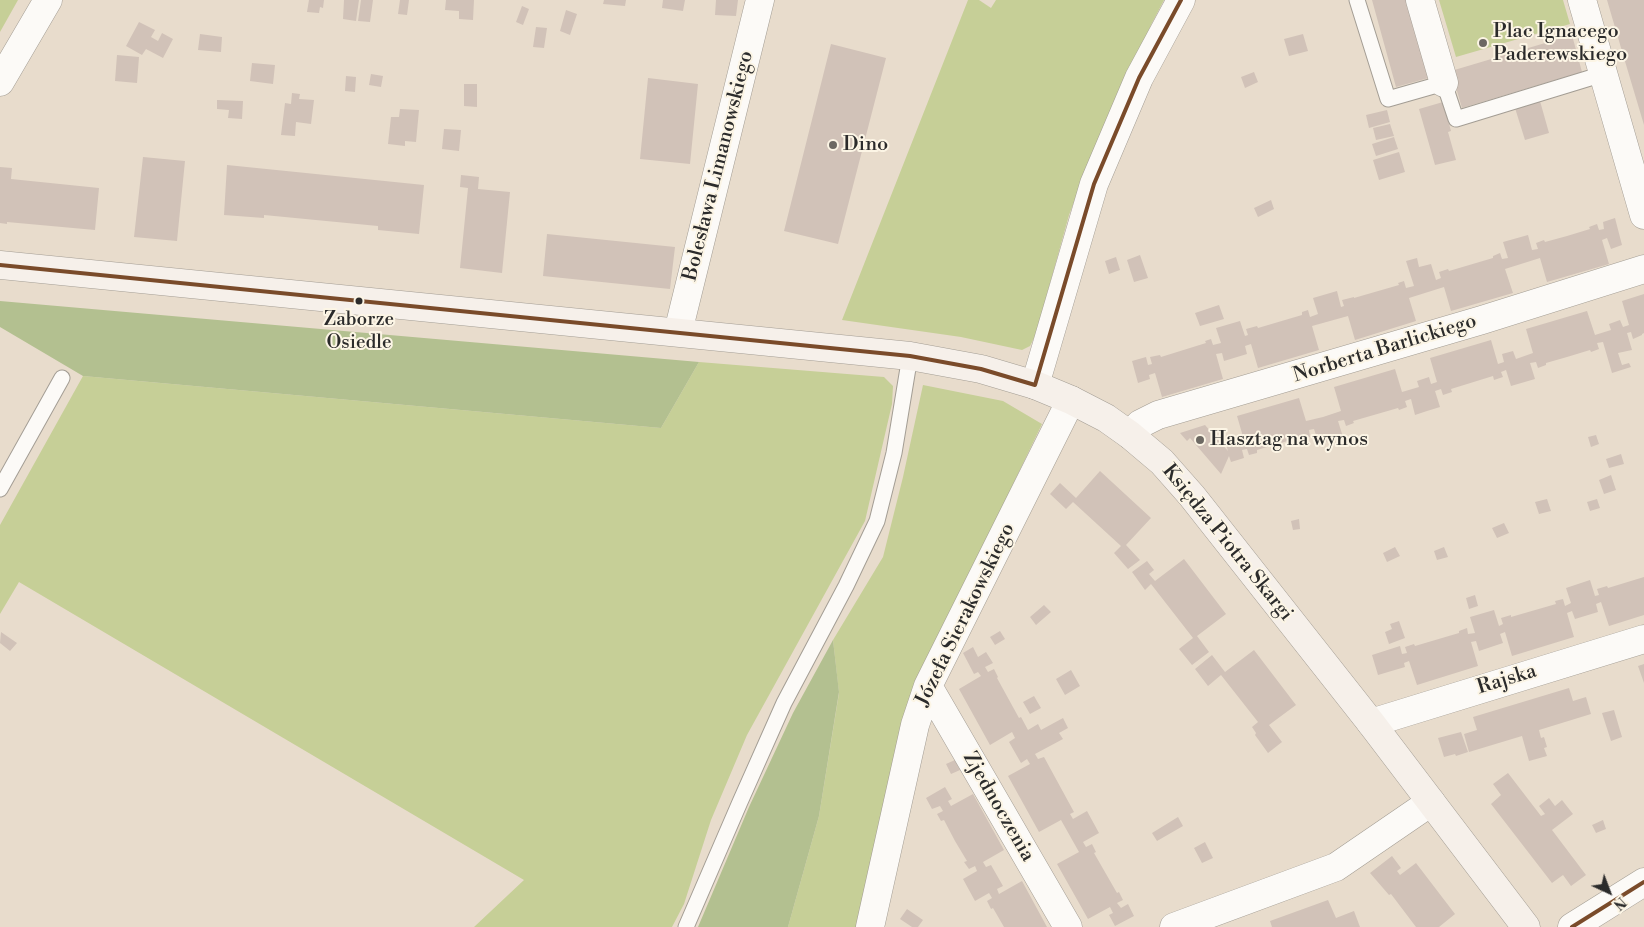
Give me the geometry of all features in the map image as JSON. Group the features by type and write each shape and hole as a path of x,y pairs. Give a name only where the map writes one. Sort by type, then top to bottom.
{"street":[{"path":"0,82 48,0"},
{"name":"Bolesława Limanowskiego","path":"678,332 760,0"},
{"path":"1034,385 1094,184 1139,78 1181,0"},
{"path":"1420,0 1444,83"},
{"path":"1582,0 1644,214"},
{"name":"Księdza Piotra Skargi","path":"0,265 910,356 981,369 1034,385 1072,400 1106,418 1130,435 1162,462 1192,496 1371,723 1526,927"},
{"name":"Norberta Barlickiego","path":"1130,435 1140,424 1158,414 1482,320 1644,269"},
{"name":"Józefa Sierakowskiego","path":"870,927 915,725 928,686 1072,400"},
{"name":"Rajska","path":"1371,723 1644,639"},
{"name":"Zjednoczenia","path":"928,686 1068,927"},
{"path":"1174,927 1336,867 1431,802"},
{"path":"1572,927 1644,882"}],"lane":[{"path":"1357,0 1388,99 1444,83 1456,119 1603,74"},
{"path":"686,927 784,703 846,586 877,520 894,453 910,356"},
{"path":"0,488 62,378"}],"green space":[{"path":"0,0 18,0 0,32"},
{"path":"968,0 979,0 991,8 996,0 1164,0 1099,137 1069,215 1036,334 1030,346 1022,350 961,337 842,320"},
{"path":"1439,0 1563,0 1570,24 1456,57"},
{"path":"0,301 699,362 661,428 83,376 0,327"},
{"path":"699,362 884,377 893,386 892,404 865,521 747,735 711,820 684,904 672,927 474,927 524,880 19,582 0,614 0,525 83,376 661,428"},
{"path":"923,385 1003,401 1042,424 911,696 858,927 788,927 819,816 839,693 833,640 883,557"},
{"path":"833,640 839,692 819,816 788,927 698,927 749,807 793,713"}],"building":[{"path":"309,0 324,0 323,8 320,7 319,13 307,12"},
{"path":"344,0 359,0 356,21 343,19"},
{"path":"361,0 373,0 370,22 358,21"},
{"path":"400,0 409,0 407,15 398,14"},
{"path":"446,0 474,0 473,20 459,19 459,11 445,10"},
{"path":"604,0 626,0 625,6 603,4"},
{"path":"663,0 685,0 683,11 662,8"},
{"path":"716,0 738,0 736,16 715,15"},
{"path":"1372,0 1411,0 1432,77 1396,87"},
{"path":"1607,0 1644,0 1644,125 1624,58"},
{"path":"522,6 529,9 523,25 516,22"},
{"path":"566,10 577,14 570,35 560,31"},
{"path":"139,22 155,30 151,37 158,41 162,33 173,39 163,58 146,49 142,55 126,46"},
{"path":"536,27 547,28 544,48 533,47"},
{"path":"200,34 222,37 221,52 198,50"},
{"path":"1303,34 1308,51 1289,56 1284,39"},
{"path":"1572,35 1582,72 1462,108 1451,71"},
{"path":"831,44 886,58 838,244 784,231"},
{"path":"117,55 139,57 137,83 115,81"},
{"path":"252,63 275,65 273,84 250,81"},
{"path":"1254,72 1258,82 1245,88 1241,77"},
{"path":"371,74 383,76 381,87 369,85"},
{"path":"346,76 356,77 355,92 345,91"},
{"path":"648,78 698,84 690,164 640,159"},
{"path":"464,84 477,84 477,107 464,106"},
{"path":"292,93 300,94 299,99 314,100 311,124 296,122 295,136 281,135 285,103 291,104"},
{"path":"217,100 243,101 242,119 228,118 229,110 217,109"},
{"path":"1540,101 1549,133 1525,140 1515,108"},
{"path":"1443,102 1451,131 1448,132 1456,160 1435,165 1419,109"},
{"path":"400,109 419,110 416,142 405,141 405,146 388,144 391,117 399,117"},
{"path":"1387,110 1390,122 1369,128 1366,115"},
{"path":"1390,124 1394,136 1376,140 1373,128"},
{"path":"444,129 461,130 459,151 442,149"},
{"path":"1394,137 1398,149 1376,156 1372,144"},
{"path":"1399,152 1405,172 1379,180 1373,160"},
{"path":"143,157 185,161 177,241 134,237"},
{"path":"227,165 424,185 419,234 378,230 378,226 264,215 264,218 224,215"},
{"path":"0,167 12,168 11,179 99,188 95,230 7,222 7,224 0,223"},
{"path":"461,175 479,177 478,189 510,192 502,273 460,268 468,188 460,187"},
{"path":"1271,200 1274,209 1258,217 1254,208"},
{"path":"1615,218 1622,245 1611,249 1607,238 1602,240 1609,264 1547,282 1540,258 1505,269 1513,293 1451,311 1444,287 1409,298 1416,321 1355,340 1348,316 1312,326 1319,350 1258,368 1251,344 1245,346 1247,354 1224,361 1222,353 1216,354 1223,379 1162,397 1155,373 1149,375 1150,379 1138,383 1132,361 1146,357 1148,365 1152,364 1150,357 1160,355 1161,357 1206,343 1205,341 1211,339 1213,345 1221,343 1216,328 1240,321 1245,336 1248,335 1246,329 1257,326 1258,328 1302,315 1302,312 1308,310 1310,317 1318,314 1313,298 1337,291 1341,307 1344,306 1342,300 1399,285 1398,283 1404,281 1406,288 1414,286 1406,261 1417,258 1419,267 1431,264 1436,280 1441,278 1439,272 1448,269 1449,271 1493,258 1493,256 1500,253 1502,259 1508,258 1503,242 1528,235 1532,250 1538,249 1536,243 1590,229 1589,227 1597,224 1599,230 1604,229 1603,222"},
{"path":"547,234 675,247 670,289 543,276"},
{"path":"1140,255 1148,278 1134,282 1127,260"},
{"path":"1116,257 1120,270 1109,274 1105,261"},
{"path":"1644,294 1644,333 1633,339 1631,332 1627,333 1632,350 1618,353 1622,365 1629,363 1631,367 1612,373 1603,342 1597,343 1599,349 1546,363 1546,365 1538,368 1536,362 1530,363 1535,379 1511,386 1506,370 1501,372 1503,377 1494,380 1493,376 1451,389 1452,392 1443,395 1441,389 1435,391 1440,407 1415,415 1411,399 1405,401 1407,407 1353,421 1354,423 1346,426 1344,420 1338,421 1343,437 1319,444 1314,429 1309,430 1310,437 1302,439 1301,437 1257,450 1257,453 1249,455 1247,449 1242,450 1244,458 1231,462 1229,456 1221,474 1190,438 1187,441 1180,433 1205,425 1228,451 1225,441 1238,437 1239,442 1244,440 1237,416 1299,398 1306,421 1323,417 1341,411 1334,387 1395,369 1402,392 1419,387 1417,381 1429,377 1431,384 1437,382 1430,358 1491,340 1498,364 1504,362 1502,354 1513,351 1516,359 1533,353 1526,329 1587,311 1595,335 1611,330 1609,324 1620,320 1623,327 1629,325 1622,301"},
{"path":"1219,305 1224,319 1200,326 1195,313"},
{"path":"1596,435 1599,444 1591,447 1588,437"},
{"path":"1621,454 1624,464 1609,468 1606,459"},
{"path":"1100,471 1151,518 1126,545 1140,560 1128,569 1114,553 1121,546 1073,502 1066,509 1050,494 1060,483 1076,498"},
{"path":"1611,475 1616,490 1604,494 1599,480"},
{"path":"1547,499 1551,511 1539,514 1535,502"},
{"path":"1597,499 1600,508 1590,511 1587,502"},
{"path":"1299,519 1300,529 1293,530 1291,521"},
{"path":"1504,523 1509,533 1497,538 1492,528"},
{"path":"1395,547 1400,556 1387,562 1383,553"},
{"path":"1444,547 1448,557 1437,560 1434,551"},
{"path":"1184,559 1226,614 1197,636 1209,652 1192,665 1179,649 1193,638 1151,584 1145,590 1132,572 1147,561 1154,570 1149,574 1155,581"},
{"path":"1644,577 1644,615 1609,626 1601,602 1596,604 1598,612 1575,619 1572,611 1567,613 1574,637 1512,656 1505,632 1500,634 1503,643 1479,651 1476,641 1471,642 1478,666 1417,685 1409,661 1404,663 1405,667 1378,675 1372,655 1400,646 1402,654 1407,653 1405,647 1414,644 1415,646 1459,633 1459,631 1467,628 1468,634 1475,633 1470,617 1494,610 1499,626 1503,624 1501,618 1556,604 1555,601 1563,599 1565,606 1571,603 1566,588 1590,580 1595,596 1599,595 1597,589 1607,586 1608,588"},
{"path":"1475,595 1478,606 1469,609 1466,598"},
{"path":"1044,605 1051,612 1036,625 1030,617"},
{"path":"1399,621 1405,638 1389,644 1385,632 1392,629 1390,624"},
{"path":"1000,631 1005,639 995,645 990,637"},
{"path":"1,632 17,643 10,651 0,643"},
{"path":"973,647 978,657 986,652 993,663 985,667 988,672 994,669 1019,718 1021,717 1028,730 1038,724 1041,730 1063,718 1068,728 1059,733 1063,739 1035,754 1038,759 1044,757 1074,812 1070,814 1073,819 1087,811 1099,833 1083,842 1086,847 1092,844 1096,852 1094,853 1117,893 1119,892 1123,900 1117,903 1121,908 1128,904 1134,916 1115,926 1109,915 1113,913 1110,907 1088,919 1057,864 1079,852 1061,820 1039,832 1008,776 1030,764 1027,759 1021,763 1009,742 1015,738 1012,732 990,745 959,689 981,676 978,672 974,674 963,653"},
{"path":"1254,650 1296,705 1269,725 1282,742 1268,753 1255,735 1256,733 1252,727 1258,722 1221,675 1208,686 1195,669 1212,655 1225,672"},
{"path":"1644,664 1644,683 1638,666"},
{"path":"1071,670 1080,686 1065,695 1056,679"},
{"path":"1569,688 1573,701 1586,697 1591,714 1539,730 1541,738 1544,737 1547,747 1544,748 1547,756 1529,761 1522,736 1469,752 1464,734 1477,730 1473,717"},
{"path":"1034,696 1041,708 1030,714 1023,702"},
{"path":"1614,710 1622,737 1611,741 1602,713"},
{"path":"1461,732 1468,752 1444,757 1438,738"},
{"path":"955,760 960,770 951,774 946,764"},
{"path":"1508,773 1541,816 1545,814 1539,806 1549,798 1555,806 1562,800 1573,814 1552,830 1586,875 1571,886 1563,875 1552,883 1491,804 1501,795 1493,784"},
{"path":"945,787 952,799 948,801 951,806 973,794 1004,850 983,862 986,867 991,865 1003,886 997,889 999,894 1022,881 1047,927 1004,927 987,901 992,898 989,893 975,901 963,879 977,871 975,866 969,869 964,862 967,861 944,820 941,821 937,814 943,811 940,806 932,809 926,798"},
{"path":"1178,817 1183,826 1157,841 1152,833"},
{"path":"1603,820 1606,829 1596,833 1592,825"},
{"path":"1205,842 1213,858 1202,863 1194,848"},
{"path":"1392,856 1401,868 1397,871 1400,875 1416,863 1455,914 1439,927 1416,927 1391,894 1389,895 1370,873"},
{"path":"1328,900 1336,918 1354,911 1360,927 1272,927 1270,921"},
{"path":"907,909 923,920 918,927 912,927 900,919"}],"transit line":[{"path":"1035,385 1094,184 1139,78 1181,0"},
{"path":"0,265 910,356 981,369 1035,385"},
{"path":"1572,927 1644,882"}],"place":[{"name":"Plac Ignacego Paderewskiego","path":"1483,43"},
{"name":"Dino","path":"833,145"},
{"name":"Zaborze Osiedle","path":"359,301"},
{"name":"Hasztag na wynos","path":"1200,440"}]}
